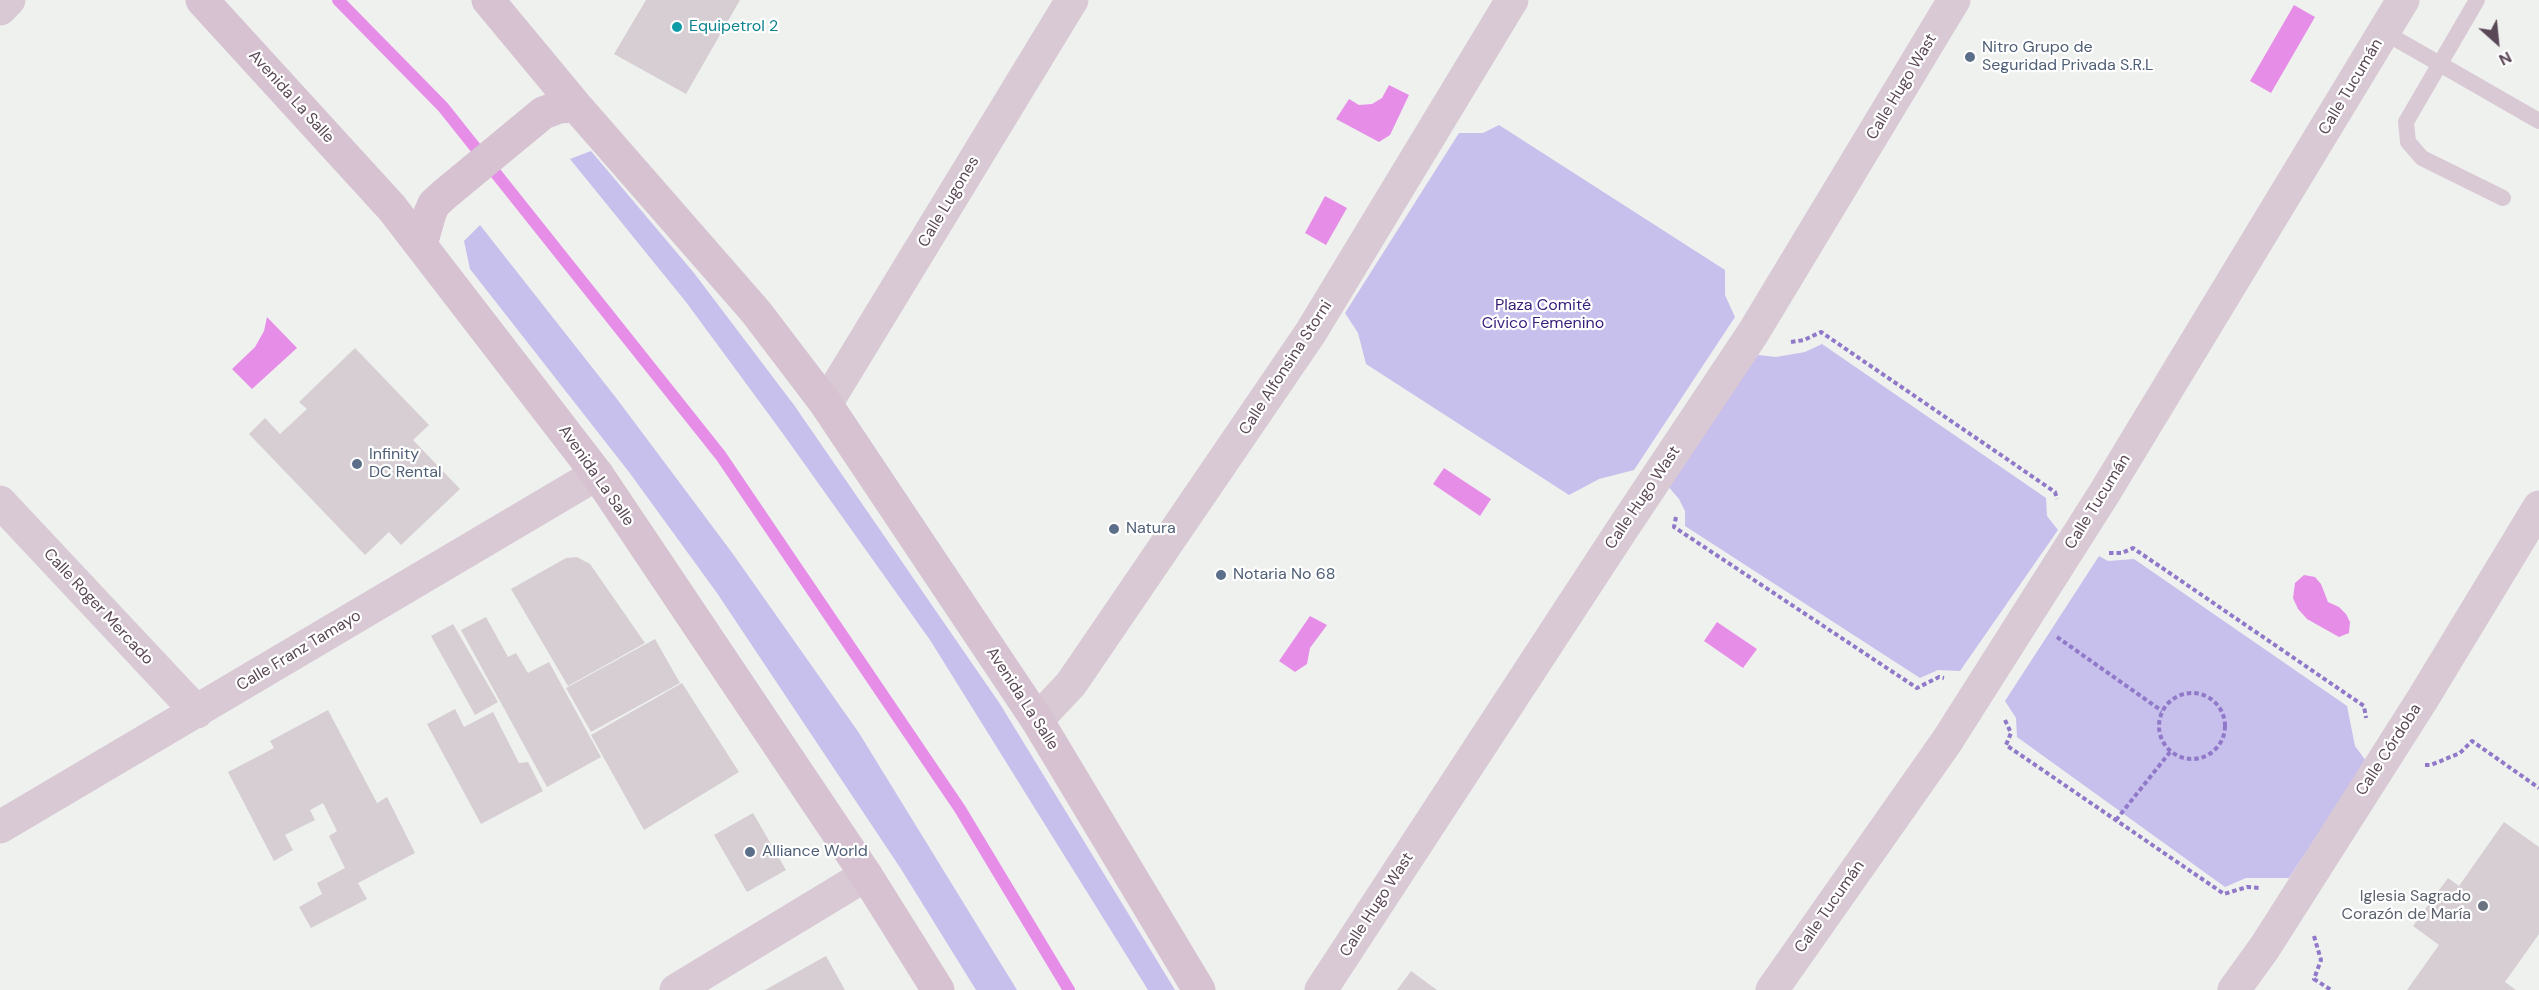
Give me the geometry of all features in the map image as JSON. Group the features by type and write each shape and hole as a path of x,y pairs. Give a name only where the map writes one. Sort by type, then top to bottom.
{"main road":[{"name":"Avenida La Salle","path":"202,0 392,208 597,474 866,875 938,990"},
{"name":"Avenida La Salle","path":"488,0 576,106 756,312 826,404 1037,720 1199,990"},
{"path":"539,117 551,95 551,76"},
{"path":"421,245 426,223 440,199 539,117 559,107 576,106"},
{"path":"392,208 414,208 440,199"}],"street":[{"path":"0,9 9,0"},
{"name":"Calle Lugones","path":"826,404 1072,0"},
{"name":"Calle Alfonsina Storni","path":"1037,720 1071,684 1311,332 1512,0"},
{"name":"Calle Hugo Wast","path":"1321,990 1621,531 1754,333 1954,0"},
{"name":"Calle Tucumán","path":"1772,990 1947,741 2105,492 2403,0"},
{"name":"Calle Franz Tamayo","path":"0,826 197,712 597,474"},
{"name":"Calle Roger Mercado","path":"0,502 197,712"},
{"name":"Calle Córdoba","path":"2234,990 2422,700 2539,507"},
{"path":"676,990 866,875"}],"lane":[{"path":"2477,0 2406,122 2408,142 2422,158 2503,198"},
{"path":"2384,32 2539,121"}],"path":[{"path":"1654,484 1673,501 1677,511 1674,527 1917,688 1939,677 1954,679 1996,710 2003,718 2011,733 2006,745 2224,894 2247,887 2261,888 2290,906 2310,926 2318,944 2321,960 2314,979 2331,990"},
{"path":"2026,615 2162,711"},
{"path":"2201,693 2211,698 2219,706 2226,726 2224,737 2219,746 2201,758 2180,757 2170,752 2158,733 2158,721 2162,711 2169,701 2178,695 2201,693"},
{"path":"2387,753 2415,765 2431,765 2460,753 2472,741 2539,788"},
{"path":"2116,820 2170,752"}],"green space":[{"name":"Plaza Comité Cívico Femenino","path":"1499,125 1725,270 1725,295 1735,317 1634,470 1599,479 1569,495 1366,364 1358,333 1345,313 1459,133 1483,133"},
{"path":"591,151 694,273 794,405 1000,704 1175,990 1148,990 930,640 686,302 570,159"},
{"path":"480,225 617,399 733,554 859,733 1017,990 976,990 901,869 717,593 629,472 470,269 464,241"},
{"path":"1822,344 2046,498 2047,516 2058,530 1960,671 1938,670 1920,678 1685,526 1685,511 1679,499 1666,484 1758,355 1776,357 1805,352"},
{"path":"2099,556 2108,561 2134,559 2347,706 2355,746 2366,761 2289,878 2246,878 2225,887 2017,737 2016,718 2005,701"}],"shaded area":[{"path":"2294,5 2315,17 2271,93 2250,81"},
{"path":"1389,85 1409,95 1390,135 1379,142 1336,119 1349,99 1359,105 1372,104 1382,98"},
{"path":"1325,196 1347,208 1326,245 1305,233"},
{"path":"267,317 297,348 252,389 232,369 255,347 264,331"},
{"path":"1444,468 1491,499 1480,516 1433,484"},
{"path":"2304,575 2315,577 2321,584 2328,602 2339,607 2346,614 2350,622 2349,633 2339,637 2307,619 2298,609 2293,598 2295,583"},
{"path":"1310,616 1327,625 1310,648 1307,664 1295,672 1279,661"},
{"path":"1717,622 1757,649 1743,668 1704,641"}],"building":[{"name":"Equipetrol 2","path":"646,0 740,0 686,94 614,54"},
{"name":"Infinity DC Rental","path":"355,348 429,425 413,440 460,489 401,545 389,532 365,555 249,434 265,418 280,434 307,409 299,402"},
{"path":"577,557 590,564 645,643 568,686 511,589 566,558"},
{"path":"486,617 508,657 516,653 528,673 549,662 601,757 547,787 461,630"},
{"path":"453,624 498,702 475,715 431,636"},
{"path":"655,639 680,683 591,732 566,688"},
{"path":"682,683 739,772 644,830 591,735"},
{"path":"455,709 464,727 493,712 519,763 528,762 543,791 481,824 427,724"},
{"path":"328,710 377,803 387,797 415,853 358,883 367,899 311,928 299,907 322,894 317,883 345,868 329,836 337,831 323,803 310,810 315,820 285,835 293,850 274,861 228,772 274,748 270,741"},
{"path":"753,813 786,870 747,892 714,835"},
{"name":"Iglesia Sagrado Corazón de María","path":"2504,822 2539,847 2539,934 2505,982 2516,990 2407,990 2439,945 2413,926 2448,878 2459,886"},
{"path":"826,956 845,990 765,990"},
{"path":"1411,971 1437,990 1397,990"}],"waterway":[{"path":"338,0 443,107 721,456 960,809 1069,990"}],"place":[{"name":"Equipetrol 2","path":"677,27"},
{"name":"Nitro Grupo de Seguridad Privada S.R.L","path":"1970,57"},
{"name":"Infinity DC Rental","path":"357,464"},
{"name":"Natura","path":"1114,529"},
{"name":"Notaria No 68","path":"1221,575"},
{"name":"Alliance World","path":"750,852"},
{"name":"Iglesia Sagrado Corazón de María","path":"2483,906"}]}
